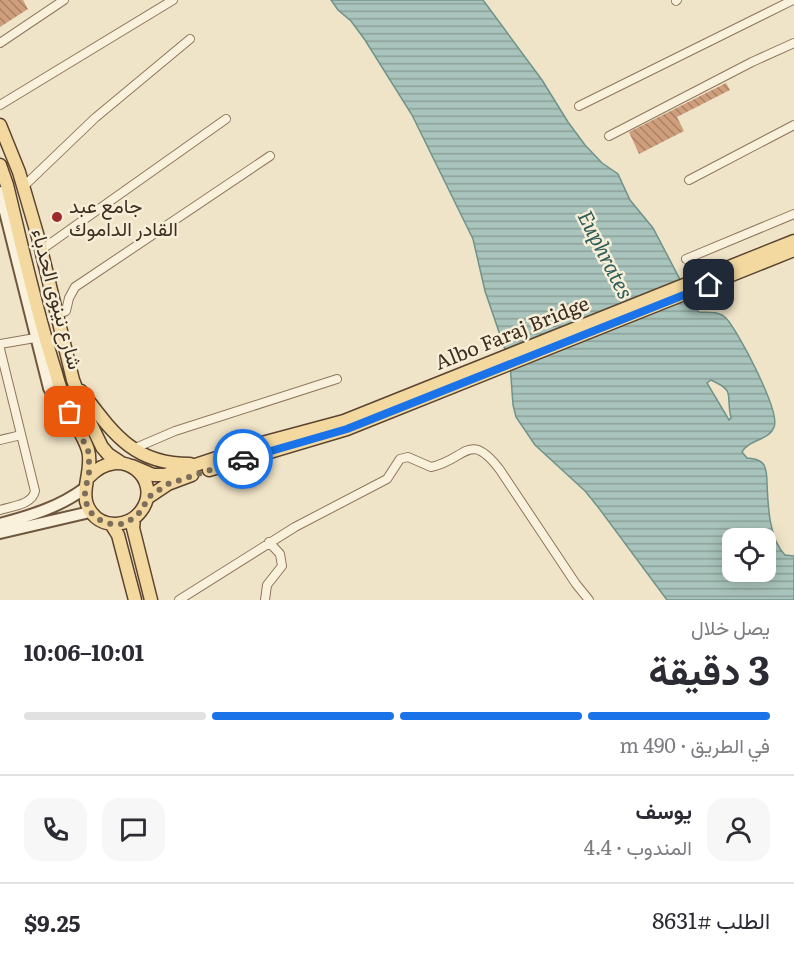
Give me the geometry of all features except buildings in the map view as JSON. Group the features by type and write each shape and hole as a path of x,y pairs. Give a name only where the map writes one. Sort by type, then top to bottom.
{"main road":[{"name":"شارع نينوى الحدباء","path":"0,125 23,187 73,380 102,447 108,454 126,464"},
{"name":"شارع نينوى الحدباء","path":"0,165 55,371 70,412 89,453 87,482"},
{"name":"Albo Faraj Bridge","path":"345,425 794,241"},
{"name":"Albo Faraj Bridge","path":"345,425 794,250"},
{"path":"73,380 110,429 132,450 178,464 201,465"},
{"path":"126,464 144,480 147,498 143,509 134,518 123,524 111,524 100,520 90,512 85,500 87,482 97,468 108,462 126,464 153,476 165,475 262,443 345,425"},
{"path":"147,498 159,488 183,478 345,425"},
{"path":"134,518 133,528 151,600"},
{"path":"111,524 117,535 135,600"}],"street":[{"path":"0,43 64,0"},
{"path":"0,105 173,0"},
{"path":"579,106 793,0"},
{"path":"23,187 95,118 190,39"},
{"path":"609,136 752,62 794,43"},
{"path":"41,250 226,119"},
{"path":"688,180 794,125"},
{"path":"56,315 66,311 75,287 270,156"},
{"path":"0,192 49,388 64,414 77,425"},
{"path":"686,259 794,213"},
{"path":"0,344 35,338"},
{"path":"0,349 35,491 34,496 28,501 0,510"},
{"path":"132,450 175,431 337,379"},
{"path":"0,440 21,435"},
{"path":"179,600 269,542 387,479 395,463 400,459 408,457 431,467 467,450 477,449 488,454 500,470 589,600"},
{"path":"0,524 70,499 87,482"},
{"path":"0,533 90,512"},
{"path":"265,600 267,585 282,566 280,554 269,542"}],"water":[{"name":"Euphrates","path":"331,0 483,0 542,80 585,145 602,163 618,174 630,200 653,228 695,308 699,312 717,313 726,318 732,326 748,354 771,405 774,427 771,432 742,452 747,458 761,462 765,467 772,528 722,528 722,582 776,582 776,540 785,555 794,556 794,600 667,600 585,491 535,445 516,417 510,364 485,291 473,239 412,115 351,21 338,10","holes":["711,380 719,384 728,394 731,418 729,420 707,383"]}],"way so far":[{"path":"70,412 89,453 89,477 85,488 85,500 90,512 100,520 111,524 123,524 134,518 143,509 147,498 159,488 243,459"}],"place":[{"name":"جامع عبد القادر الداموك","path":"57,217"}],"route":[{"path":"243,459 347,429 709,285"}]}
